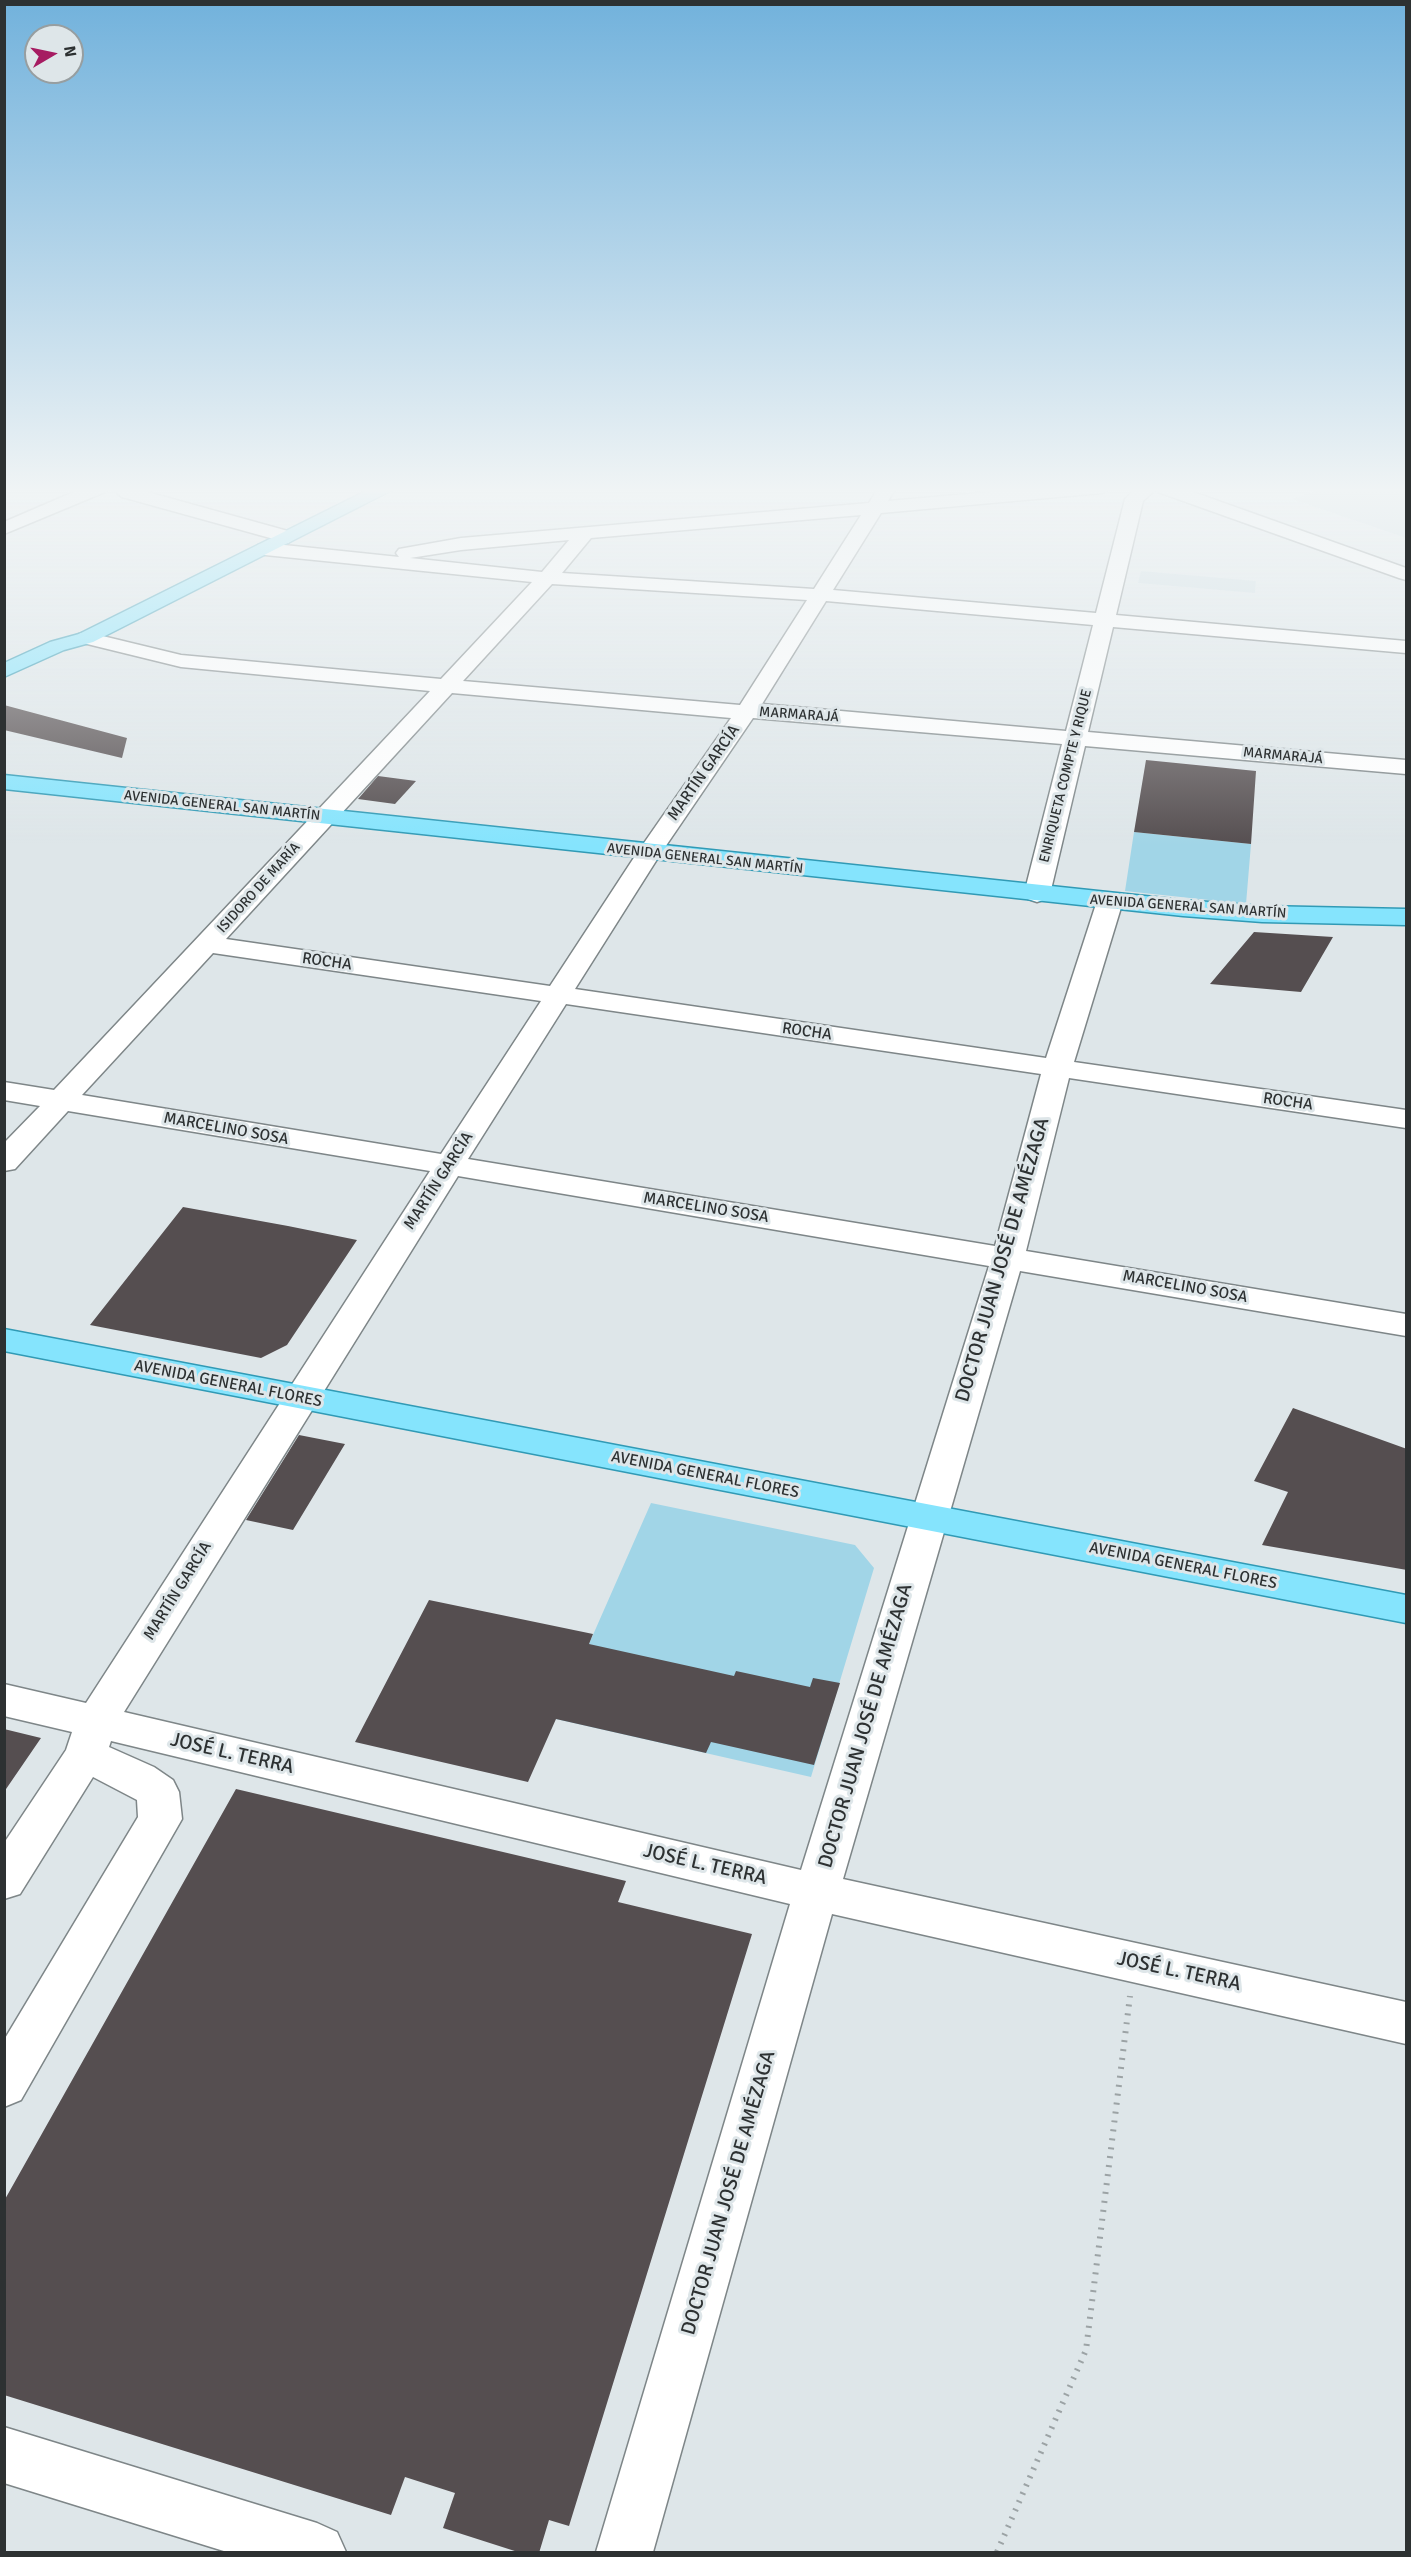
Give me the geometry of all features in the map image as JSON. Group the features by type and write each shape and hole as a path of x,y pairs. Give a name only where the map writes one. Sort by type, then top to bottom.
{"main road":[{"path":"4,671 57,645 86,638 148,607"},
{"path":"4,684 74,648 86,638"},
{"name":"AVENIDA GENERAL SAN MARTÍN","path":"4,782 1037,894 1262,914 1407,917"},
{"name":"AVENIDA GENERAL FLORES","path":"4,1340 1407,1609"}],"street":[{"name":"ISIDORO DE MARÍA","path":"4,1162 520,607"},
{"name":"MARTÍN GARCÍA","path":"4,1881 300,1398 649,853 747,711 812,607"},
{"path":"961,607 1407,647"},
{"name":"ENRIQUETA COMPTE Y RIQUE","path":"1037,894 1109,607"},
{"name":"MARMARAJÁ","path":"86,638 181,661 721,712 747,711 1407,767"},
{"name":"DOCTOR JUAN JOSÉ DE AMÉZAGA","path":"624,2553 817,1892 1008,1257 1057,1069 1110,901"},
{"name":"ROCHA","path":"209,944 1407,1119"},
{"name":"MARCELINO SOSA","path":"4,1091 1407,1325"},
{"name":"JOSÉ L. TERRA","path":"4,1700 90,1738 817,1892 1407,2023"},
{"path":"4,2085 160,1819 158,1792 90,1738"},
{"path":"4,2455 317,2553"}],"path":[{"path":"997,2553 1086,2350 1134,1963"}],"shaded area":[{"path":"1134,832 1251,844 1246,904 1125,891"},
{"path":"651,1503 855,1545 874,1568 811,1777 556,1719"}],"building":[{"path":"4,705 127,738 122,758 4,730"},
{"path":"1146,760 1256,771 1251,844 1134,832"},
{"path":"378,776 416,781 395,804 358,799"},
{"path":"1254,932 1333,937 1301,992 1210,984"},
{"path":"183,1207 357,1240 287,1345 261,1358 90,1325"},
{"path":"1293,1408 1407,1449 1407,1570 1262,1545 1288,1492 1254,1481"},
{"path":"299,1435 345,1444 293,1530 246,1520"},
{"path":"429,1600 593,1634 589,1644 734,1676 736,1671 810,1687 813,1678 840,1683 814,1765 711,1742 706,1753 556,1719 528,1782 355,1742"},
{"path":"4,1729 41,1738 4,1792"},
{"path":"236,1789 626,1881 618,1902 752,1934 569,2526 549,2520 539,2553 521,2553 443,2528 455,2493 405,2477 391,2515 4,2395 4,2201"}]}
